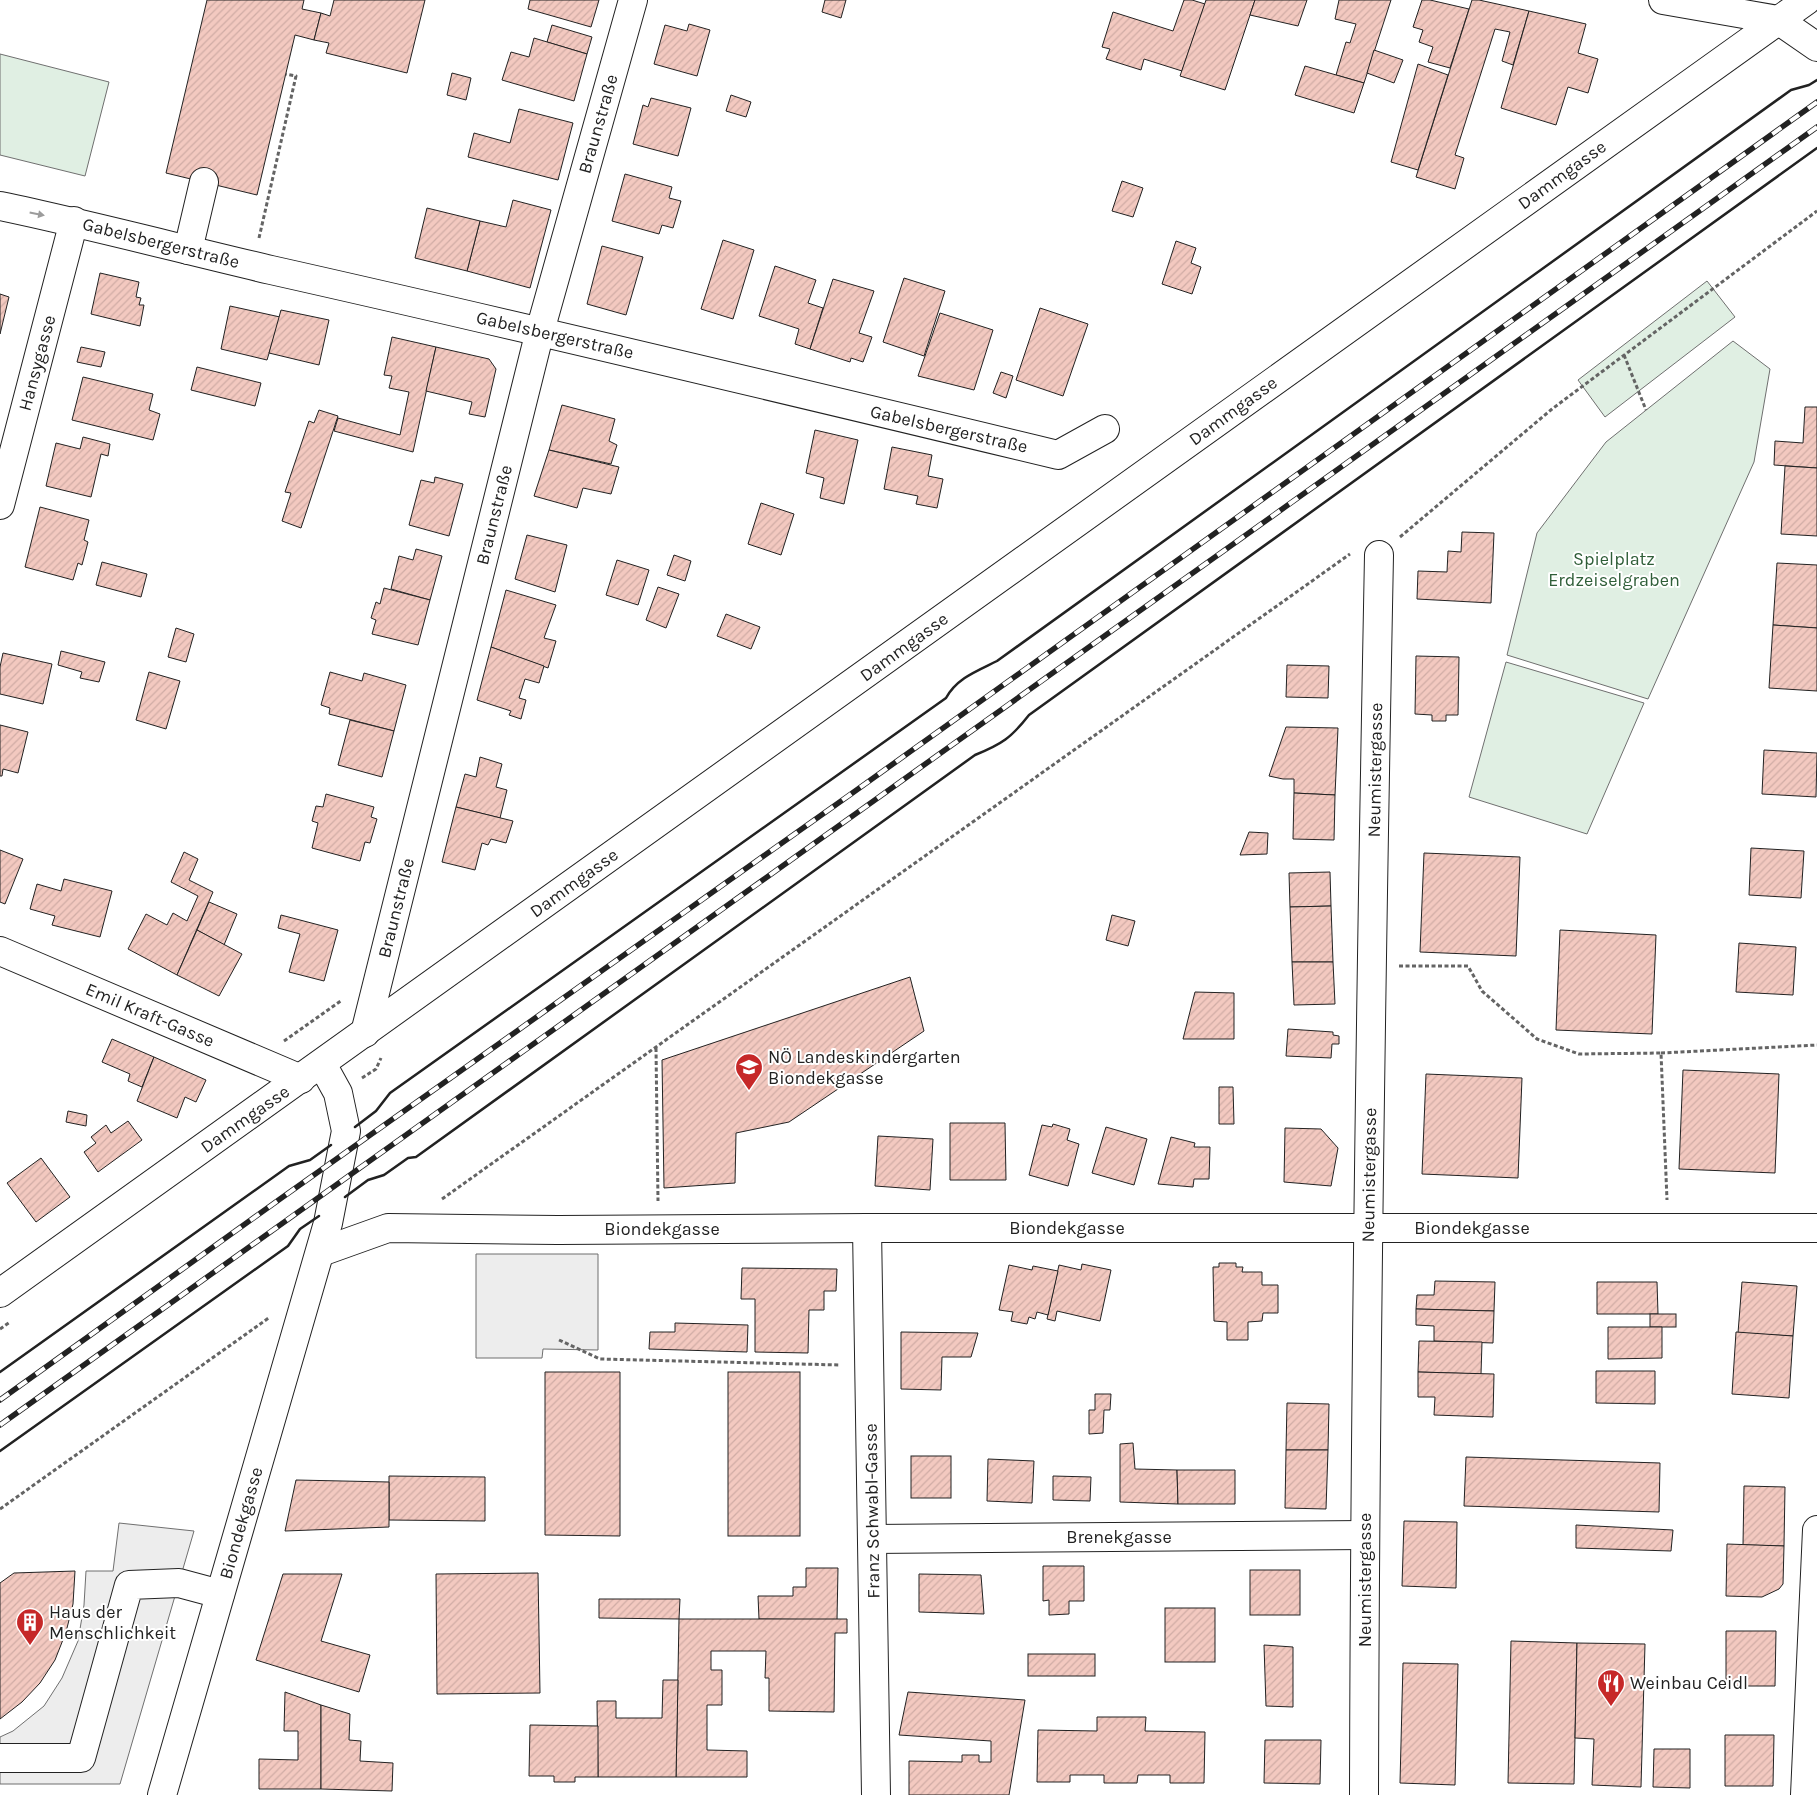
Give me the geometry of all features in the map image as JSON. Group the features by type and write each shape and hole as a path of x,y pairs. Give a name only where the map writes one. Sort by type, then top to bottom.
{"street":[{"name":"Braunstraße","path":"365,1033 540,331 632,0"},
{"path":"1664,0 1778,20 1817,47"},
{"name":"Dammgasse","path":"0,1293 1807,0"},
{"path":"188,250 204,182"},
{"name":"Gabelsbergerstraße","path":"0,206 74,221 188,250 540,331 1058,455 1105,429"},
{"name":"Hansygasse","path":"0,505 74,221"},
{"name":"Neumistergasse","path":"1364,1795 1371,966 1379,554"},
{"name":"Emil Kraft-Gasse","path":"0,951 301,1079"},
{"name":"Biondekgasse","path":"162,1795 321,1252 331,1208 346,1131 338,1093 322,1064"},
{"name":"Biondekgasse","path":"321,1252 388,1228 1817,1228"},
{"name":"Franz Schwabl-Gasse","path":"867,1228 876,1795"},
{"path":"1805,1795 1817,1530"},
{"name":"Brenekgasse","path":"872,1539 1365,1535"},
{"path":"0,1758 80,1758 129,1585 179,1583 220,1594"}],"path":[{"path":"252,265 296,76 286,74"},
{"path":"438,1203 1351,553 1379,554 1552,409 1817,212"},
{"path":"1624,355 1646,410"},
{"path":"1371,966 1468,966 1482,991 1537,1039 1579,1054 1661,1053 1817,1045"},
{"path":"656,1048 658,1229"},
{"path":"1661,1053 1668,1228"},
{"path":"0,1509 272,1315"},
{"path":"559,1340 600,1359 869,1365"}],"green space":[{"path":"0,54 109,82 85,176 0,155"},
{"path":"1707,281 1735,317 1605,417 1578,380"},
{"name":"Spielplatz Erdzeiselgraben","path":"1733,341 1770,369 1754,462 1648,699 1507,655 1537,533 1606,442"},
{"path":"1506,662 1644,703 1587,834 1469,797"}],"shaded area":[{"path":"476,1254 598,1254 598,1350 543,1349 542,1358 476,1358"},
{"path":"119,1523 194,1531 120,1784 0,1784 0,1737 13,1731 44,1706 62,1678 78,1641 84,1605 86,1571 113,1571"}],"building":[{"path":"207,0 304,0 302,9 321,13 314,40 295,35 257,195 166,173"},
{"path":"334,0 425,0 407,73 326,53 329,43 314,40 321,13 330,16"},
{"path":"530,0 599,0 591,27 528,9"},
{"path":"825,0 846,0 841,18 822,12"},
{"path":"1184,0 1205,4 1182,71 1144,59 1141,70 1106,59 1110,49 1102,47 1113,12 1173,31"},
{"path":"1206,0 1255,0 1225,90 1180,76"},
{"path":"1255,0 1307,0 1298,26 1250,15"},
{"path":"1339,0 1391,0 1364,83 1336,75 1346,42 1350,43 1356,24 1335,19"},
{"path":"1422,0 1430,0 1469,9 1450,68 1428,62 1433,47 1419,42 1423,30 1413,27"},
{"path":"1472,0 1529,11 1513,65 1502,61 1510,32 1495,29 1455,155 1464,158 1455,189 1416,177"},
{"path":"1529,11 1586,24 1578,53 1598,59 1588,93 1568,87 1556,125 1501,108"},
{"path":"689,24 710,30 697,76 654,64 665,25 687,31"},
{"path":"552,25 592,37 587,54 547,42"},
{"path":"534,38 587,54 574,101 502,80 511,52 529,57"},
{"path":"1374,50 1403,60 1394,83 1367,73"},
{"path":"1418,64 1448,75 1418,170 1391,162"},
{"path":"1305,66 1364,83 1354,113 1295,95"},
{"path":"452,73 471,78 466,100 447,95"},
{"path":"731,95 751,102 746,117 726,111"},
{"path":"651,98 691,108 678,156 633,144 643,105 648,107"},
{"path":"519,109 573,123 558,180 468,157 474,133 510,143"},
{"path":"625,174 672,187 669,198 681,201 673,228 662,225 659,234 612,221"},
{"path":"1122,181 1143,188 1133,217 1112,211"},
{"path":"513,200 551,210 530,288 467,271 480,221 506,227"},
{"path":"427,208 480,221 467,271 415,258"},
{"path":"723,240 754,250 733,319 701,309"},
{"path":"1176,241 1196,248 1191,263 1201,267 1192,294 1162,284"},
{"path":"602,246 643,257 626,315 587,304"},
{"path":"775,266 816,280 808,303 823,308 810,349 795,344 799,329 759,316"},
{"path":"100,273 139,282 136,297 141,298 139,305 144,305 140,326 91,314"},
{"path":"904,278 945,291 924,356 883,342"},
{"path":"833,279 874,291 859,333 872,337 863,362 851,358 850,362 810,349"},
{"path":"0,294 9,297 0,334"},
{"path":"230,306 280,317 267,360 221,349"},
{"path":"1040,308 1088,324 1063,396 1016,380"},
{"path":"281,310 329,320 319,365 269,353"},
{"path":"940,313 993,330 974,390 918,376"},
{"path":"392,337 436,347 413,452 334,431 338,418 400,435 409,392 389,388 392,376 384,375"},
{"path":"81,347 105,352 101,367 77,362"},
{"path":"436,347 489,359 496,369 485,417 469,414 472,402 426,391"},
{"path":"197,367 261,383 255,406 191,390"},
{"path":"1001,372 1013,376 1006,398 993,393"},
{"path":"83,377 153,394 149,410 160,414 153,440 72,420"},
{"path":"562,405 615,419 609,441 617,445 611,464 549,450"},
{"path":"1805,407 1817,407 1817,468 1774,465 1775,441 1803,443"},
{"path":"319,410 338,416 301,528 282,521 291,493 285,492 309,421 314,423"},
{"path":"815,430 858,440 844,504 820,498 824,478 806,473"},
{"path":"83,437 110,444 108,456 101,454 91,497 46,486 56,443 80,449"},
{"path":"892,447 932,455 928,476 943,479 937,508 916,504 918,496 884,489"},
{"path":"549,450 619,467 611,494 583,488 577,508 534,496"},
{"path":"1785,466 1817,468 1817,536 1781,534"},
{"path":"435,477 463,484 449,536 409,525 421,480 434,483"},
{"path":"761,503 794,514 781,555 748,544"},
{"path":"40,507 89,520 84,540 88,542 82,565 78,563 73,580 25,567"},
{"path":"1462,532 1494,533 1491,603 1417,599 1418,571 1447,572 1448,551 1461,552"},
{"path":"527,535 567,545 555,592 515,579"},
{"path":"416,549 442,556 430,600 391,589 399,556 413,560"},
{"path":"674,555 691,561 685,581 667,575"},
{"path":"617,560 649,570 638,605 606,595"},
{"path":"102,562 147,574 141,597 96,585"},
{"path":"1777,563 1817,565 1817,628 1773,625"},
{"path":"658,587 679,594 666,628 646,620"},
{"path":"384,588 430,600 418,645 372,634 376,620 371,618 376,602 380,604"},
{"path":"506,590 556,605 544,638 556,641 548,668 491,647"},
{"path":"726,614 760,627 751,649 717,636"},
{"path":"1773,625 1817,628 1817,691 1769,688"},
{"path":"176,628 194,634 186,662 168,657"},
{"path":"491,647 544,666 539,683 525,679 519,698 526,700 521,719 509,715 511,711 477,700"},
{"path":"61,651 105,662 99,682 80,678 82,672 58,665"},
{"path":"3,653 52,664 43,704 0,694 0,667"},
{"path":"1416,656 1459,657 1458,715 1446,715 1446,721 1432,721 1432,715 1415,714"},
{"path":"1287,665 1329,666 1328,698 1286,697"},
{"path":"149,672 180,681 166,729 136,720"},
{"path":"330,672 362,681 364,673 406,685 394,731 329,714 330,708 321,705"},
{"path":"350,720 394,731 382,777 338,765"},
{"path":"0,725 28,732 18,773 3,769 2,776 0,776"},
{"path":"1286,727 1338,728 1335,795 1294,793 1294,779 1269,776"},
{"path":"1764,750 1817,753 1816,797 1762,794"},
{"path":"480,757 502,764 496,787 507,790 500,818 456,807 465,774 476,777"},
{"path":"1294,793 1335,795 1334,840 1293,839"},
{"path":"326,794 374,807 371,817 377,819 370,843 365,842 360,861 312,848 318,823 312,821 316,806 323,807"},
{"path":"456,807 513,821 506,843 491,839 488,845 482,843 475,870 442,862"},
{"path":"1249,832 1268,833 1267,854 1240,855"},
{"path":"1751,848 1804,851 1801,898 1749,895"},
{"path":"0,850 23,859 5,904 0,902"},
{"path":"184,852 198,859 189,880 213,892 177,975 128,949 146,914 167,925 173,913 187,921 198,896 171,882"},
{"path":"1424,853 1520,857 1516,956 1420,952"},
{"path":"1330,872 1331,906 1290,907 1289,873"},
{"path":"64,879 112,891 100,937 52,925 55,916 30,909 37,884 61,891"},
{"path":"209,902 237,914 224,945 197,930"},
{"path":"1331,906 1333,962 1292,962 1290,907"},
{"path":"281,915 338,930 324,981 289,972 300,934 278,928"},
{"path":"1112,915 1135,921 1128,946 1106,940"},
{"path":"197,930 242,954 219,996 177,975"},
{"path":"1560,930 1656,935 1652,1034 1556,1030"},
{"path":"1739,943 1796,947 1793,995 1736,992"},
{"path":"1292,962 1333,962 1335,1004 1294,1005"},
{"name":"NÖ Landeskindergarten Biondekgasse","path":"910,977 924,1031 789,1122 736,1133 735,1183 664,1188 662,1060"},
{"path":"1195,992 1234,993 1234,1039 1183,1039"},
{"path":"1288,1029 1333,1032 1333,1035 1339,1036 1339,1044 1332,1044 1331,1058 1286,1056"},
{"path":"112,1039 154,1057 142,1087 128,1081 130,1074 102,1062"},
{"path":"154,1057 206,1080 196,1102 185,1097 177,1118 137,1101"},
{"path":"1683,1070 1779,1074 1775,1173 1679,1169"},
{"path":"1426,1074 1522,1078 1518,1178 1422,1174"},
{"path":"1219,1087 1233,1087 1234,1124 1219,1124"},
{"path":"68,1111 87,1115 86,1126 66,1122"},
{"path":"128,1121 142,1140 98,1172 84,1152 96,1143 91,1137 106,1125 111,1133"},
{"path":"950,1123 1005,1123 1006,1180 950,1180"},
{"path":"1053,1124 1070,1129 1067,1140 1079,1144 1068,1186 1029,1175 1042,1125 1052,1127"},
{"path":"1106,1127 1147,1139 1134,1185 1092,1173"},
{"path":"1285,1128 1321,1129 1338,1148 1331,1186 1284,1182"},
{"path":"878,1136 933,1139 930,1190 875,1186"},
{"path":"1171,1137 1195,1143 1194,1147 1210,1147 1209,1179 1194,1179 1193,1187 1158,1184"},
{"path":"41,1158 70,1197 36,1222 7,1183"},
{"path":"1219,1263 1236,1263 1236,1267 1243,1267 1242,1272 1262,1272 1262,1285 1278,1285 1278,1313 1263,1313 1262,1321 1248,1322 1248,1340 1227,1340 1227,1322 1214,1321 1213,1267 1219,1267"},
{"path":"1082,1264 1111,1270 1100,1321 1057,1311 1055,1321 1047,1319 1059,1265 1081,1270"},
{"path":"1009,1265 1032,1270 1033,1266 1058,1271 1048,1315 1037,1312 1035,1319 1029,1317 1027,1324 1011,1321 1013,1312 999,1310"},
{"path":"742,1268 837,1269 836,1291 824,1291 824,1310 809,1310 808,1353 755,1352 755,1299 741,1299"},
{"path":"1435,1281 1495,1282 1494,1311 1416,1309 1417,1295 1434,1295"},
{"path":"1597,1282 1657,1282 1658,1314 1597,1314"},
{"path":"1742,1282 1797,1286 1793,1336 1738,1333"},
{"path":"1416,1309 1494,1311 1493,1343 1434,1341 1434,1326 1416,1325"},
{"path":"1650,1314 1676,1314 1676,1327 1650,1327"},
{"path":"675,1323 748,1325 747,1352 649,1349 650,1332 675,1332"},
{"path":"1608,1327 1662,1327 1662,1358 1608,1359"},
{"path":"901,1332 978,1333 971,1357 942,1357 941,1390 901,1389"},
{"path":"1736,1332 1793,1336 1789,1398 1732,1394"},
{"path":"1419,1341 1482,1342 1481,1374 1418,1372"},
{"path":"1596,1371 1655,1371 1655,1404 1596,1403"},
{"path":"545,1372 620,1372 620,1536 545,1535"},
{"path":"728,1372 800,1372 800,1536 728,1536"},
{"path":"1418,1372 1494,1374 1493,1417 1434,1415 1435,1397 1418,1397"},
{"path":"1095,1394 1111,1394 1110,1410 1104,1410 1103,1433 1089,1434 1089,1410 1095,1410"},
{"path":"1287,1403 1329,1404 1328,1450 1286,1450"},
{"path":"1133,1443 1135,1469 1177,1470 1178,1504 1120,1502 1120,1444"},
{"path":"1286,1450 1328,1450 1326,1509 1285,1508"},
{"path":"911,1456 951,1456 951,1498 911,1498"},
{"path":"1466,1457 1660,1463 1659,1512 1464,1506"},
{"path":"988,1459 1034,1461 1032,1503 987,1501"},
{"path":"1177,1470 1235,1470 1235,1504 1178,1504"},
{"path":"389,1476 485,1477 485,1521 389,1520"},
{"path":"1053,1476 1091,1477 1090,1501 1053,1500"},
{"path":"296,1480 389,1482 389,1527 285,1531"},
{"path":"1744,1486 1785,1487 1784,1546 1743,1545"},
{"path":"1404,1521 1457,1522 1456,1588 1402,1586"},
{"path":"1576,1525 1673,1530 1671,1551 1576,1548"},
{"path":"1727,1544 1784,1546 1783,1584 1779,1589 1762,1597 1726,1596"},
{"path":"1043,1566 1084,1566 1084,1601 1069,1601 1069,1614 1049,1615 1049,1600 1043,1601"},
{"path":"806,1568 838,1568 837,1620 759,1619 758,1596 793,1596 793,1587 806,1587"},
{"path":"1250,1570 1300,1570 1300,1615 1250,1615"},
{"name":"Haus der Menschlichkeit","path":"75,1571 73,1604 66,1632 55,1660 40,1683 22,1702 0,1719 0,1583 14,1573"},
{"path":"538,1573 540,1693 437,1694 436,1574"},
{"path":"283,1574 342,1574 321,1641 370,1655 359,1692 256,1660"},
{"path":"919,1574 981,1575 984,1614 919,1612"},
{"path":"599,1599 680,1599 679,1619 599,1618"},
{"path":"1165,1608 1215,1608 1215,1662 1165,1662"},
{"path":"679,1619 847,1619 847,1633 835,1633 834,1712 769,1711 769,1678 765,1678 766,1651 711,1651 711,1670 722,1670 722,1705 707,1705 707,1750 747,1751 747,1777 676,1777"},
{"path":"1726,1631 1776,1631 1775,1686 1726,1686"},
{"path":"1511,1641 1577,1643 1574,1784 1508,1783"},
{"path":"1577,1643 1645,1644 1641,1787 1592,1785 1594,1739 1575,1738"},
{"path":"1264,1645 1293,1647 1293,1707 1266,1706"},
{"path":"1028,1654 1095,1654 1095,1676 1028,1676"},
{"path":"1403,1663 1458,1664 1455,1785 1400,1783"},
{"path":"663,1680 678,1680 676,1777 598,1777 597,1701 616,1701 616,1718 662,1718"},
{"path":"285,1692 321,1705 321,1789 259,1789 259,1759 298,1760 298,1731 284,1731"},
{"path":"908,1692 1025,1700 1009,1795 909,1795 909,1761 962,1762 962,1755 979,1755 979,1762 991,1762 991,1741 899,1735"},
{"path":"321,1705 350,1714 349,1740 361,1741 360,1761 393,1763 392,1791 321,1789"},
{"path":"1097,1717 1146,1717 1145,1731 1205,1732 1204,1783 1170,1783 1170,1775 1138,1775 1137,1783 1104,1783 1104,1775 1070,1775 1070,1782 1037,1782 1038,1730 1097,1731"},
{"path":"530,1725 598,1726 598,1777 575,1777 575,1782 554,1782 554,1776 529,1776"},
{"path":"1725,1735 1774,1735 1773,1786 1725,1786"},
{"path":"1265,1740 1321,1740 1320,1784 1264,1783"},
{"path":"1654,1749 1690,1749 1690,1788 1653,1787"}],"railway":[{"path":"0,1400 851,794 1817,102"},
{"path":"0,1425 1817,127"}],"wall":[{"path":"355,1127 376,1111 390,1093 946,698 962,680 997,661 1791,90 1809,85 1817,80"},
{"path":"345,1197 368,1180 384,1175 408,1158 416,1157 975,755 1005,740 1029,715 1817,148"},
{"path":"0,1372 289,1166 310,1160 331,1145"},
{"path":"0,1451 288,1246 300,1229 319,1216"}],"place":[{"name":"NÖ Landeskindergarten Biondekgasse","path":"749,1091"},
{"name":"Haus der Menschlichkeit","path":"30,1646"},
{"name":"Weinbau Ceidl","path":"1611,1707"}]}
